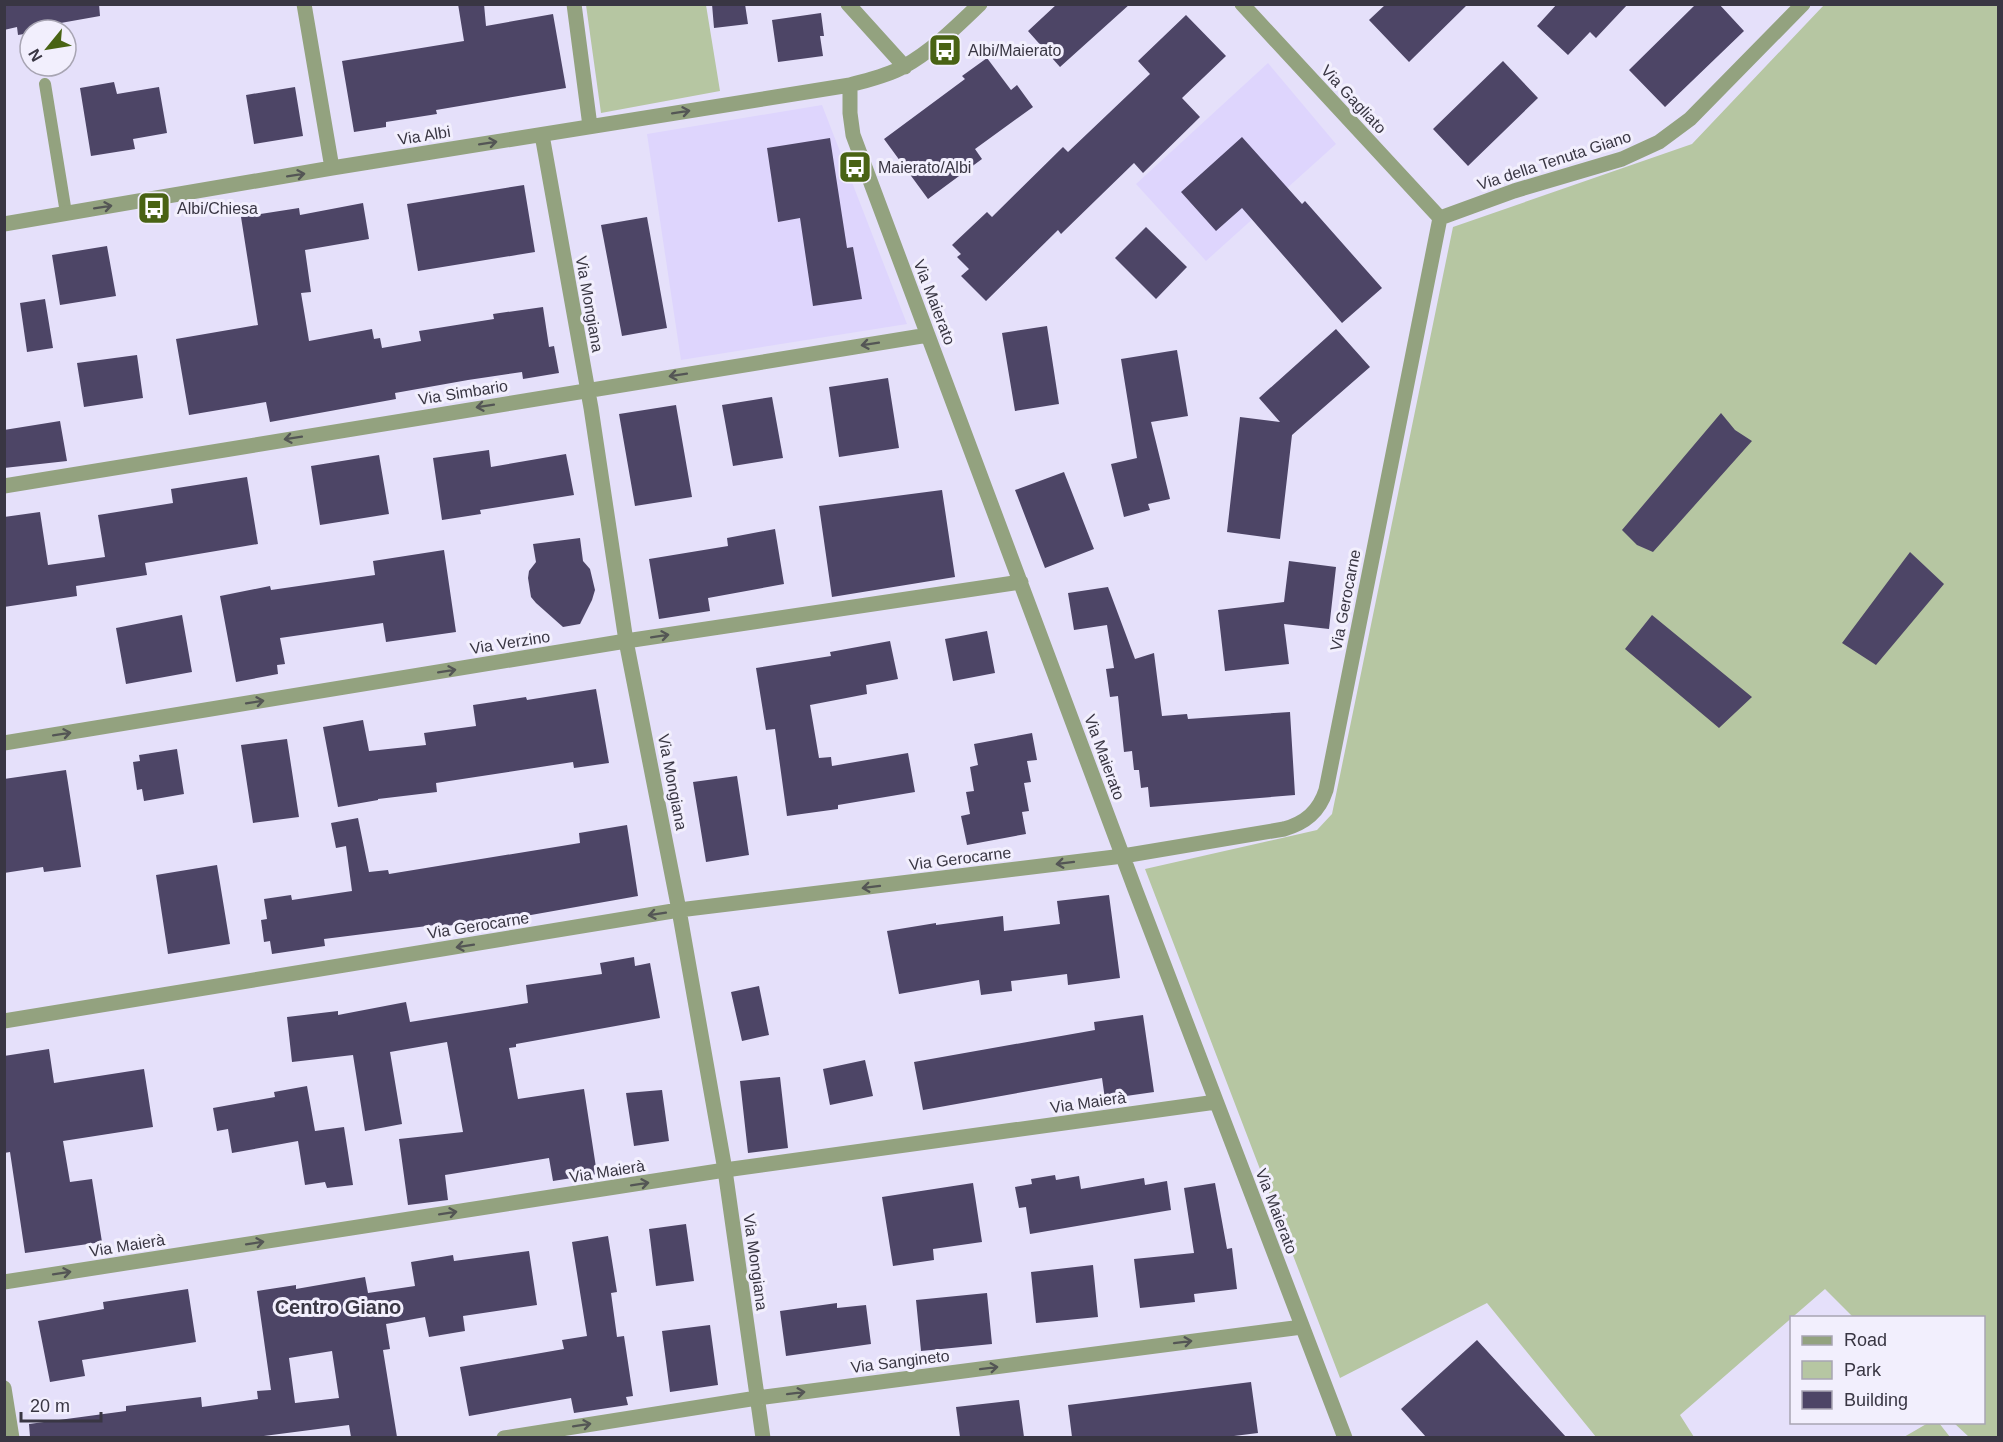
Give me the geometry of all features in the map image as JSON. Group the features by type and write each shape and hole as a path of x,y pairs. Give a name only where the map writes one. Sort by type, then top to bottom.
{"street":[{"path":"304,4 332,168"},
{"path":"574,4 590,126"},
{"path":"848,4 905,67"},
{"name":"Via Albi","path":"4,224 332,168 850,85 905,67 938,43 980,4"},
{"name":"Via Gagliato","path":"1242,4 1440,218"},
{"name":"Via della Tenuta Giano","path":"1440,218 1514,191 1622,159 1659,142 1690,119 1803,4"},
{"name":"Via Maierato","path":"850,85 849,113 853,135 1123,856 1345,1437"},
{"name":"Via Mongiana","path":"542,135 587,389 626,641 680,910 725,1170 763,1437"},
{"name":"Via Gerocarne","path":"4,1021 680,910 1123,856 1295,826 1312,815 1323,798 1440,218"},
{"name":"Via Simbario","path":"4,486 928,335"},
{"name":"Via Verzino","path":"4,743 626,641 1022,582"},
{"name":"Via Maierà","path":"4,1282 725,1170 1216,1102"},
{"name":"Via Sangineto","path":"504,1437 757,1398 1302,1327"},
{"path":"4,1388 12,1437"}],"lane":[{"path":"45,84 66,213"}],"shaded area":[{"path":"1268,63 1336,144 1206,261 1136,184"},
{"path":"822,105 907,324 681,360 647,134"}],"green space":[{"path":"586,5 706,5 720,91 601,113"},
{"path":"1824,5 1998,5 1998,1437 1969,1437 1955,1424 1985,1424 1985,1316 1852,1316 1825,1289 1794,1316 1790,1316 1790,1319 1680,1415 1694,1437 1596,1437 1487,1303 1340,1378 1145,869 1317,830 1332,814 1453,227 1692,144"},
{"path":"1926,1424 1940,1424 1950,1437 1904,1437"}],"building":[{"path":"4,4 99,4 100,16 78,20 78,18 18,18 18,35 17,27 4,30"},
{"path":"458,4 484,4 486,26 553,14 566,88 436,110 437,114 386,122 386,127 354,132 342,61 464,41"},
{"path":"712,4 745,4 748,24 714,28"},
{"path":"1057,4 1130,4 1060,67 1028,31"},
{"path":"1386,4 1468,4 1409,62 1369,20"},
{"path":"1557,4 1628,4 1596,38 1590,32 1568,55 1537,26"},
{"path":"1696,4 1719,4 1744,31 1665,107 1629,70"},
{"path":"821,13 824,36 820,36 823,56 778,62 772,20"},
{"path":"1186,15 1226,56 1182,98 1200,117 1143,173 1134,163 1061,234 1058,230 986,301 961,276 969,269 957,257 961,254 952,245 987,212 992,217 1063,147 1068,152 1150,74 1138,61"},
{"path":"987,58 1011,90 1017,85 1033,107 975,149 982,159 928,199 884,139 965,79 962,76"},
{"path":"1503,61 1538,98 1468,166 1433,129"},
{"path":"114,82 117,94 159,87 167,133 133,139 135,149 91,156 80,88"},
{"path":"295,87 303,136 254,144 246,95"},
{"path":"1242,137 1302,204 1305,201 1382,288 1342,323 1242,208 1216,231 1181,192"},
{"path":"830,138 847,248 853,247 862,299 813,306 800,218 778,222 767,148"},
{"path":"524,185 535,252 418,271 407,204"},
{"path":"363,203 369,239 305,250 311,292 301,293 309,341 372,329 374,339 380,338 382,348 421,341 419,331 494,319 493,314 543,307 549,347 554,346 559,373 523,379 522,372 468,380 395,393 396,399 270,422 266,402 189,415 176,339 258,325 241,217 299,208 300,215"},
{"path":"647,217 667,328 622,336 601,225"},
{"path":"1146,227 1187,267 1156,299 1115,258"},
{"path":"107,246 116,296 60,305 52,255"},
{"path":"45,299 53,348 27,352 20,303"},
{"path":"1047,326 1059,404 1015,411 1002,333"},
{"path":"1336,329 1370,367 1292,435 1280,539 1227,532 1240,417 1280,422 1259,398"},
{"path":"1177,350 1188,416 1151,422 1170,499 1148,504 1150,510 1124,517 1111,464 1137,458 1121,359"},
{"path":"137,355 143,398 84,407 77,363"},
{"path":"888,378 899,448 839,457 829,387"},
{"path":"772,397 783,458 733,466 722,405"},
{"path":"676,405 692,497 635,506 619,414"},
{"path":"1721,413 1735,430 1752,441 1653,552 1637,545 1622,530"},
{"path":"60,421 67,461 4,468 4,430"},
{"path":"489,450 491,467 566,454 574,495 480,510 481,514 442,520 433,458"},
{"path":"379,455 389,514 320,525 311,466"},
{"path":"1064,472 1094,549 1045,568 1015,490"},
{"path":"247,477 258,544 145,563 147,575 76,586 77,596 4,607 4,517 40,512 48,565 105,557 98,515 173,503 171,489"},
{"path":"942,490 955,577 832,597 819,506"},
{"path":"775,529 784,584 708,598 710,611 659,619 649,559 728,546 727,538"},
{"path":"580,538 583,561 590,569 595,590 580,624 563,627 531,597 528,578 529,571 536,562 533,544"},
{"path":"444,550 456,632 386,642 383,623 280,638 285,664 277,665 278,674 236,682 220,596 270,586 271,590 375,575 373,561"},
{"path":"1910,552 1944,584 1876,665 1842,643"},
{"path":"1289,561 1336,567 1329,629 1284,624 1289,664 1225,671 1218,610 1284,602"},
{"path":"1108,587 1135,659 1154,653 1162,716 1187,714 1188,719 1290,712 1295,795 1150,807 1148,787 1141,788 1139,770 1134,770 1132,751 1124,752 1118,696 1110,697 1106,669 1114,668 1107,625 1074,630 1068,593"},
{"path":"182,615 192,672 126,684 116,628"},
{"path":"1652,615 1752,697 1719,728 1625,649"},
{"path":"987,631 995,673 953,681 945,639"},
{"path":"890,641 898,679 866,685 867,694 810,705 819,758 831,757 832,766 908,753 915,792 838,805 838,809 787,816 775,729 766,730 756,668 831,656 830,652"},
{"path":"596,689 609,763 574,768 573,762 436,783 437,792 378,799 338,807 323,727 363,720 369,751 426,745 424,733 476,726 473,705 526,697 527,700"},
{"path":"1032,733 1037,760 1027,761 1031,782 1024,783 1029,811 1022,812 1026,834 967,845 961,816 970,814 966,792 974,791 970,767 978,765 974,744"},
{"path":"287,739 299,817 253,823 241,745"},
{"path":"177,749 184,794 144,801 142,789 137,790 133,762 140,761 139,755"},
{"path":"66,770 81,867 44,872 43,867 4,873 4,779"},
{"path":"737,776 749,855 706,862 693,782"},
{"path":"358,818 369,872 388,870 389,874 580,843 579,833 627,825 638,896 514,918 513,915 435,928 435,925 324,939 325,946 272,954 270,941 264,942 261,920 267,919 264,899 291,895 292,900 352,891 346,846 336,848 331,823"},
{"path":"217,865 230,944 168,954 156,875"},
{"path":"1109,895 1120,978 1068,985 1067,974 1011,981 1012,991 981,995 979,980 899,994 887,931 1003,916 1004,931 1060,924 1057,901"},
{"path":"634,957 635,966 650,963 660,1018 516,1044 516,1047 509,1048 518,1099 584,1089 597,1174 553,1181 549,1158 445,1175 448,1200 408,1205 399,1139 463,1132 447,1042 390,1052 402,1124 365,1131 353,1055 292,1062 287,1017 338,1011 338,1015 406,1002 410,1022 528,1003 526,985 602,974 600,963"},
{"path":"759,986 769,1035 742,1041 731,992"},
{"path":"1143,1015 1154,1092 1105,1099 1102,1078 923,1110 914,1062 1095,1030 1094,1022"},
{"path":"49,1049 54,1083 144,1069 153,1127 63,1141 70,1182 92,1179 102,1242 25,1253 10,1152 4,1153 4,1056"},
{"path":"865,1060 873,1096 830,1105 823,1069"},
{"path":"780,1077 788,1148 748,1153 740,1081"},
{"path":"307,1086 315,1131 344,1127 353,1185 327,1188 325,1182 305,1185 298,1141 232,1153 228,1129 217,1131 213,1108 275,1097 274,1092"},
{"path":"662,1090 669,1141 634,1146 626,1093"},
{"path":"1055,1175 1056,1180 1079,1176 1081,1189 1144,1178 1145,1185 1167,1181 1171,1210 1030,1234 1026,1207 1019,1208 1015,1187 1032,1184 1031,1179"},
{"path":"973,1183 982,1242 933,1249 934,1260 893,1266 882,1197"},
{"path":"1215,1183 1227,1249 1232,1248 1237,1289 1194,1294 1195,1302 1140,1308 1134,1259 1194,1253 1184,1188"},
{"path":"686,1224 694,1281 656,1286 649,1229"},
{"path":"608,1236 617,1292 611,1293 617,1337 624,1336 633,1396 626,1397 628,1405 574,1413 571,1398 469,1416 460,1367 564,1349 562,1340 587,1336 572,1242"},
{"path":"529,1251 537,1305 463,1316 465,1331 429,1337 425,1317 386,1324 390,1349 383,1350 397,1437 351,1437 349,1425 256,1437 30,1437 29,1424 126,1411 126,1406 201,1397 202,1407 258,1399 257,1391 271,1390 257,1291 296,1285 296,1289 365,1277 368,1293 415,1286 411,1262 453,1255 454,1261","holes":["332,1351 339,1398 295,1403 289,1358"]},
{"path":"1093,1265 1098,1317 1036,1323 1031,1272"},
{"path":"188,1289 196,1342 82,1360 85,1376 50,1382 38,1321 104,1309 103,1302"},
{"path":"987,1293 992,1344 921,1351 916,1300"},
{"path":"837,1303 837,1308 866,1305 871,1344 786,1356 780,1311"},
{"path":"710,1325 718,1385 670,1392 662,1331"},
{"path":"1477,1340 1566,1437 1426,1437 1401,1409"},
{"path":"1251,1382 1258,1433 1226,1437 1072,1437 1068,1405"},
{"path":"1019,1400 1024,1437 960,1437 956,1407"}],"place":[{"name":"Albi/Maierato","path":"945,50"},
{"name":"Maierato/Albi","path":"855,167"},
{"name":"Albi/Chiesa","path":"154,208"}],"district":[{"name":"Centro Giano","path":"338,1307"}]}
